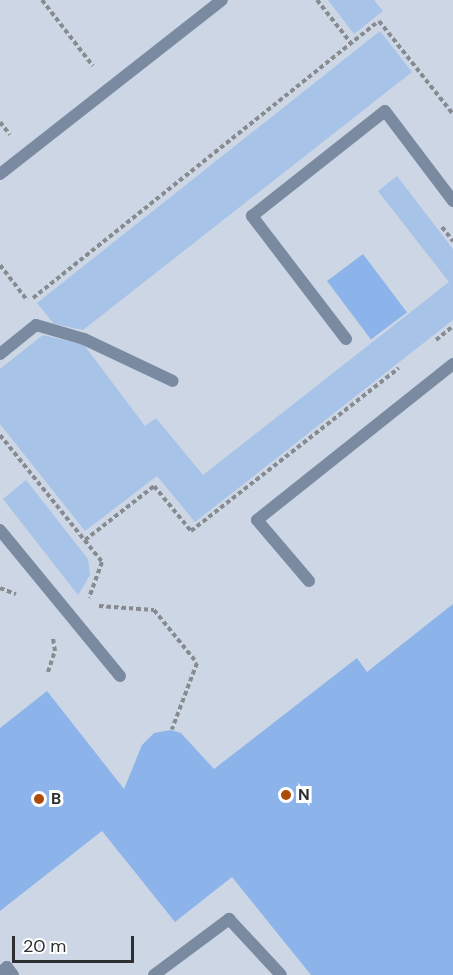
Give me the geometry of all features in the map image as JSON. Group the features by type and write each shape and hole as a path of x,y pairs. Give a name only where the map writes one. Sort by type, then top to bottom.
{"lane":[{"path":"0,174 222,0"},
{"path":"346,339 252,216 385,111 453,201"},
{"path":"0,354 36,325 84,339 173,381"},
{"path":"309,580 257,520 453,364"},
{"path":"1,533 120,676"},
{"path":"154,975 229,919 281,975"},
{"path":"0,973 7,968 12,975"}],"path":[{"path":"42,0 111,88"},
{"path":"317,0 351,43"},
{"path":"0,265 28,301 379,21 453,114"},
{"path":"434,341 453,326"},
{"path":"85,540 154,486 191,531 406,363"},
{"path":"0,435 102,562 89,599 96,606 154,610 198,663 172,729"},
{"path":"0,588 19,596"},
{"path":"48,672 55,651 52,633"}],"shaded area":[{"path":"0,0 453,0 453,975 0,975"},
{"path":"328,0 374,0 383,11 354,34"},
{"path":"380,31 412,72 83,330 54,324 37,303"},
{"path":"397,176 453,249 453,320 195,522 157,476 85,531 0,424 0,369 43,335 84,345 145,426 156,418 203,475 449,282 378,191"},
{"path":"26,480 88,559 90,575 78,595 3,499"}],"building":[{"path":"363,254 407,312 371,339 327,281"},
{"name":"N","path":"453,604 453,975 311,975 232,877 175,922 102,831 0,911 0,728 47,691 124,789 142,745 154,733 171,730 181,733 214,769 357,658 367,672"}],"place":[{"name":"N","path":"286,795"},
{"name":"B","path":"39,799"}]}
